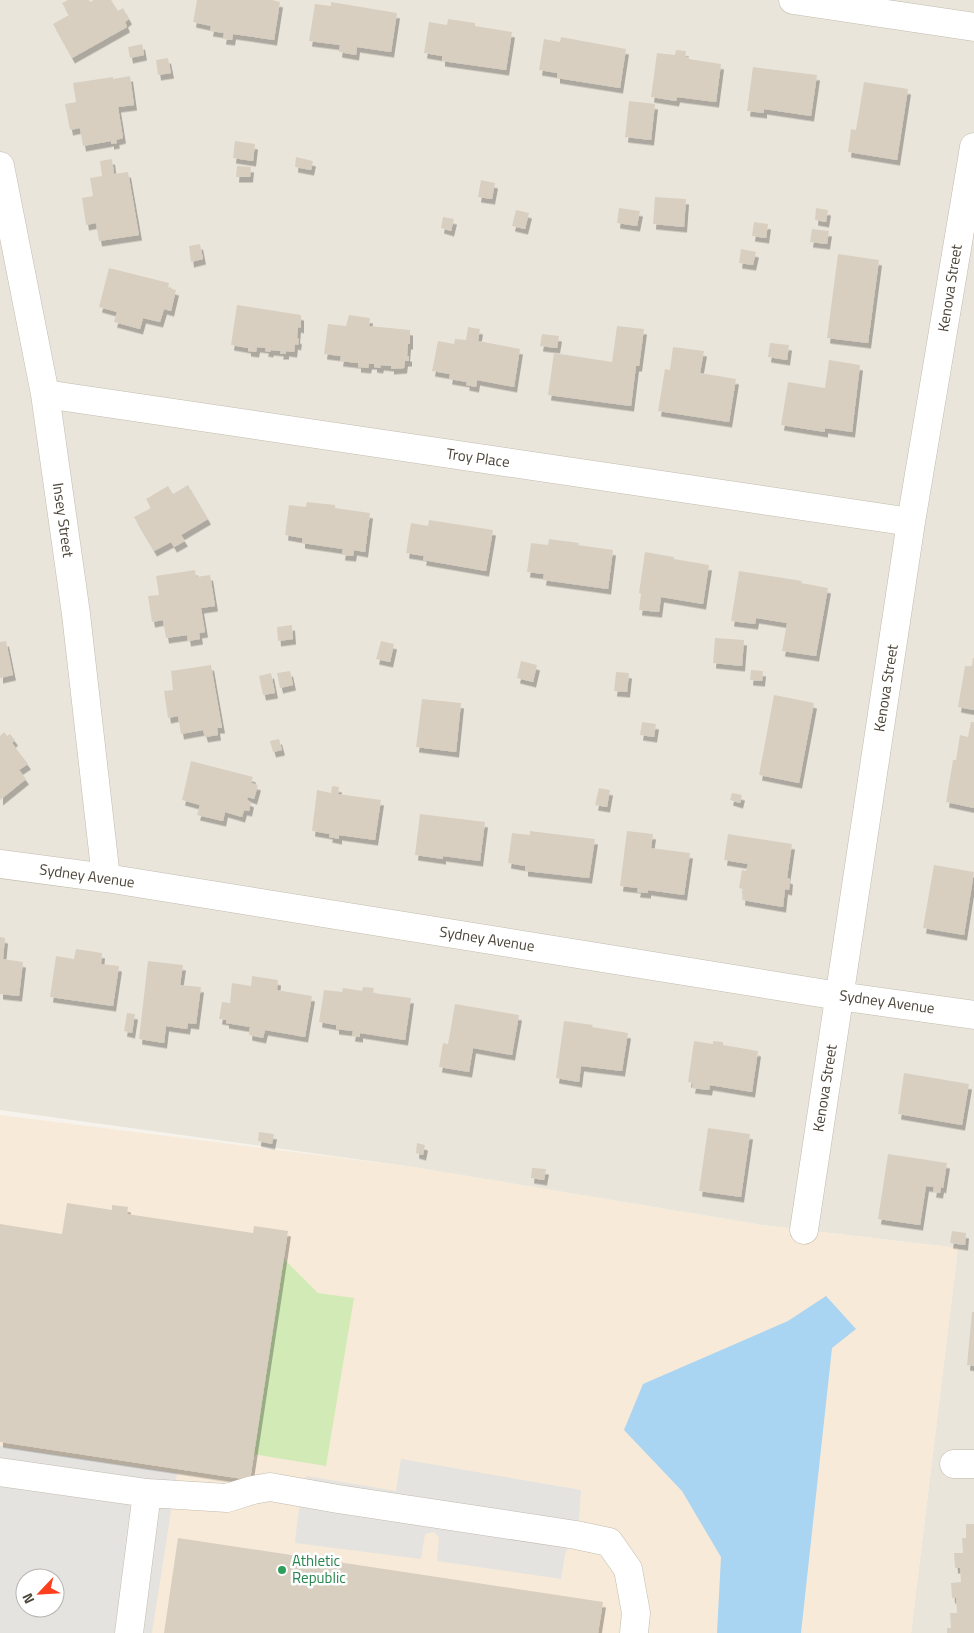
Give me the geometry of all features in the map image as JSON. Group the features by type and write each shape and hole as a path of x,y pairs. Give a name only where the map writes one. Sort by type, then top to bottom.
{"street":[{"path":"793,0 974,27"},
{"name":"Kenova Street","path":"804,1230 912,522 974,147"},
{"name":"Insey Street","path":"0,166 45,394 76,614 106,878"},
{"name":"Troy Place","path":"45,394 912,522"},
{"name":"Sydney Avenue","path":"0,864 106,878 839,996 974,1015"},
{"path":"0,1472 146,1493 226,1498 270,1487 338,1500 576,1535 609,1542 628,1569 636,1613 634,1633"},
{"path":"129,1633 146,1493"}],"shaded area":[{"path":"0,0 974,0 974,1633 911,1633 958,1248 762,1225 413,1167 0,1110"},
{"path":"0,1115 413,1167 762,1225 958,1248 911,1633 0,1633"},
{"path":"0,1446 177,1473 152,1633 0,1633"},
{"path":"401,1459 581,1490 579,1518 565,1555 561,1579 437,1561 439,1537 434,1532 425,1534 421,1559 295,1543 298,1515 306,1476 396,1491"}],"green space":[{"path":"281,1256 318,1293 354,1298 326,1466 252,1454"}],"water":[{"path":"826,1296 856,1329 832,1348 801,1633 717,1633 721,1557 682,1491 624,1430 643,1384 788,1321"}],"building":[{"path":"68,0 89,0 90,2 94,0 111,0 118,11 123,8 129,19 125,22 127,27 72,58 53,24 69,15 62,3"},
{"path":"197,0 272,0 280,2 274,40 233,34 232,40 223,39 224,33 210,31 211,26 193,22"},
{"path":"331,2 397,13 391,52 357,47 356,55 339,52 340,45 309,41 315,4 331,6"},
{"path":"448,19 512,32 506,70 442,61 442,56 424,53 429,22 447,25"},
{"path":"561,37 626,49 620,88 557,78 557,73 539,70 544,39 560,42"},
{"path":"142,44 144,55 130,58 128,47"},
{"path":"676,50 686,51 685,57 689,57 689,59 721,64 716,102 677,97 676,101 651,97 657,53 675,55"},
{"path":"168,58 171,73 158,75 156,60"},
{"path":"753,67 817,75 811,116 764,109 764,113 747,111"},
{"path":"130,76 134,105 118,107 123,138 116,140 117,143 111,144 111,141 83,146 80,128 70,130 65,104 76,102 73,83"},
{"path":"864,82 908,89 897,160 848,152 851,129 856,130"},
{"path":"629,101 655,104 651,140 625,137"},
{"path":"235,141 255,144 253,161 233,158"},
{"path":"296,157 313,161 311,170 295,167"},
{"path":"112,159 114,174 128,172 139,235 99,241 96,223 86,225 82,198 93,196 90,178 102,176 100,161"},
{"path":"237,166 251,167 250,177 236,177"},
{"path":"481,180 495,183 492,199 478,197"},
{"path":"655,197 686,199 684,227 653,224"},
{"path":"619,208 640,211 637,226 617,223"},
{"path":"816,208 828,210 826,222 815,220"},
{"path":"516,210 529,213 525,229 512,226"},
{"path":"443,217 454,219 451,231 441,228"},
{"path":"754,222 768,224 766,238 752,236"},
{"path":"812,229 829,231 827,244 810,242"},
{"path":"200,244 203,259 191,262 189,246"},
{"path":"741,249 756,252 753,265 739,263"},
{"path":"838,254 879,260 868,343 827,338"},
{"path":"109,268 169,283 168,288 176,290 171,311 164,309 160,322 143,318 140,329 114,322 117,312 99,307"},
{"path":"237,305 301,315 301,328 298,327 298,345 295,344 294,352 286,351 286,354 280,354 281,351 271,350 270,352 265,351 266,348 257,347 256,352 248,351 248,348 231,345"},
{"path":"349,315 370,318 369,326 410,330 410,344 408,344 407,356 409,356 409,361 405,361 404,368 391,369 391,366 381,365 380,368 374,367 374,364 369,364 368,368 358,367 358,363 340,361 341,356 324,354 328,324 346,326"},
{"path":"617,326 644,329 639,366 636,366 631,406 548,395 554,353 612,362"},
{"path":"468,327 480,329 478,341 520,349 514,387 477,380 476,387 466,385 467,382 449,379 450,374 432,371 438,341 454,344 455,339 466,340"},
{"path":"542,334 559,336 557,348 540,346"},
{"path":"770,343 789,345 787,360 768,357"},
{"path":"673,347 704,351 700,373 736,379 729,422 658,411 665,369 670,370"},
{"path":"829,360 860,365 852,432 825,428 825,432 781,425 788,382 825,388"},
{"path":"188,485 208,519 181,535 185,541 174,547 171,542 154,551 134,517 151,508 146,499 168,486 173,494"},
{"path":"307,502 335,505 335,508 370,513 365,552 354,550 353,556 342,555 343,549 302,543 302,538 285,535 289,505 306,507"},
{"path":"429,520 493,530 486,571 423,560 424,556 406,553 411,523 428,526"},
{"path":"549,539 613,550 608,589 543,580 544,574 527,572 531,543 548,545"},
{"path":"645,552 709,565 703,604 661,597 659,612 639,610 641,594 639,593"},
{"path":"195,570 196,577 210,575 215,606 201,608 205,632 199,633 200,639 188,641 187,635 166,638 163,620 152,622 148,596 159,595 156,576"},
{"path":"739,571 802,581 801,583 828,588 816,656 782,651 787,623 756,618 755,624 731,621"},
{"path":"292,625 293,639 278,641 277,627"},
{"path":"715,638 744,640 742,666 713,663"},
{"path":"6,641 13,675 0,678 0,642"},
{"path":"381,641 394,644 390,662 376,659"},
{"path":"973,658 974,710 958,707 965,666 972,666"},
{"path":"521,661 537,665 533,682 517,678"},
{"path":"211,665 222,728 217,728 218,735 205,737 203,730 181,734 178,716 168,718 164,691 173,690 171,671"},
{"path":"751,670 763,671 762,681 750,680"},
{"path":"290,671 293,685 280,688 277,673"},
{"path":"616,672 629,673 627,692 614,691"},
{"path":"271,673 275,693 263,695 259,676"},
{"path":"774,695 814,703 799,783 759,775"},
{"path":"422,699 461,703 456,752 416,747"},
{"path":"642,722 656,724 654,737 640,735"},
{"path":"971,722 974,722 974,808 946,802 953,760 956,760 960,735 968,737"},
{"path":"4,732 7,736 10,734 15,740 12,743 28,764 19,770 26,779 0,800 0,736"},
{"path":"279,739 282,750 273,752 270,741"},
{"path":"191,761 253,777 251,783 258,785 254,799 248,797 247,800 251,802 249,811 244,810 242,817 225,812 223,821 197,815 200,805 182,800"},
{"path":"332,786 339,787 338,794 381,800 375,840 339,835 339,839 329,837 330,834 312,831 317,790 331,793"},
{"path":"599,788 610,790 607,807 595,805"},
{"path":"732,793 742,795 740,803 730,800"},
{"path":"420,814 485,822 480,861 443,856 443,859 415,855"},
{"path":"530,831 595,839 589,878 525,871 525,866 508,863 512,833 530,835"},
{"path":"627,831 653,834 651,848 690,853 684,895 648,890 648,893 637,892 638,888 620,886"},
{"path":"728,834 792,844 787,878 790,879 789,890 785,889 783,907 742,900 743,889 739,888 742,870 746,871 748,864 724,860"},
{"path":"934,865 974,872 964,935 923,928"},
{"path":"0,937 5,938 3,959 23,962 19,996 0,994"},
{"path":"76,949 102,953 101,964 119,966 113,1006 50,997 56,956 74,959"},
{"path":"148,961 183,965 180,985 201,987 196,1024 188,1023 187,1029 166,1026 164,1043 139,1039"},
{"path":"252,976 278,980 277,990 312,996 305,1037 265,1030 263,1038 249,1035 250,1027 226,1023 226,1020 219,1019 222,1002 230,1003 232,983 251,986"},
{"path":"363,987 374,988 373,993 411,998 405,1040 360,1033 360,1037 352,1036 353,1031 336,1029 336,1025 319,1022 324,990 342,992 343,988 362,991"},
{"path":"455,1004 519,1015 512,1055 473,1048 469,1072 439,1067 443,1043 448,1044"},
{"path":"127,1013 135,1014 132,1033 124,1031"},
{"path":"564,1021 628,1033 622,1071 581,1066 579,1082 556,1078"},
{"path":"694,1041 713,1044 713,1041 723,1042 723,1045 758,1051 752,1092 710,1085 709,1090 692,1088 693,1083 688,1082"},
{"path":"904,1073 969,1084 962,1125 898,1114"},
{"path":"708,1128 750,1134 741,1197 699,1191"},
{"path":"259,1132 274,1134 272,1144 258,1141"},
{"path":"417,1143 425,1145 423,1155 416,1153"},
{"path":"888,1154 947,1163 943,1188 941,1187 940,1193 933,1192 934,1187 926,1186 920,1225 878,1219"},
{"path":"532,1168 546,1169 544,1180 531,1178"},
{"path":"67,1203 112,1210 112,1205 128,1207 127,1214 253,1233 254,1226 288,1231 250,1480 0,1442 0,1224 62,1234"},
{"path":"952,1231 966,1233 965,1245 950,1243"},
{"path":"972,1312 974,1312 974,1366 967,1365"},
{"path":"966,1524 974,1524 974,1633 947,1633 947,1628 951,1628 950,1613 957,1613 956,1598 952,1598 951,1583 961,1582 960,1568 955,1568 954,1553 963,1553 962,1538 966,1538"},
{"name":"Athletic Republic","path":"178,1538 603,1602 598,1633 164,1633"}],"place":[{"name":"Athletic Republic","path":"282,1570"}]}
